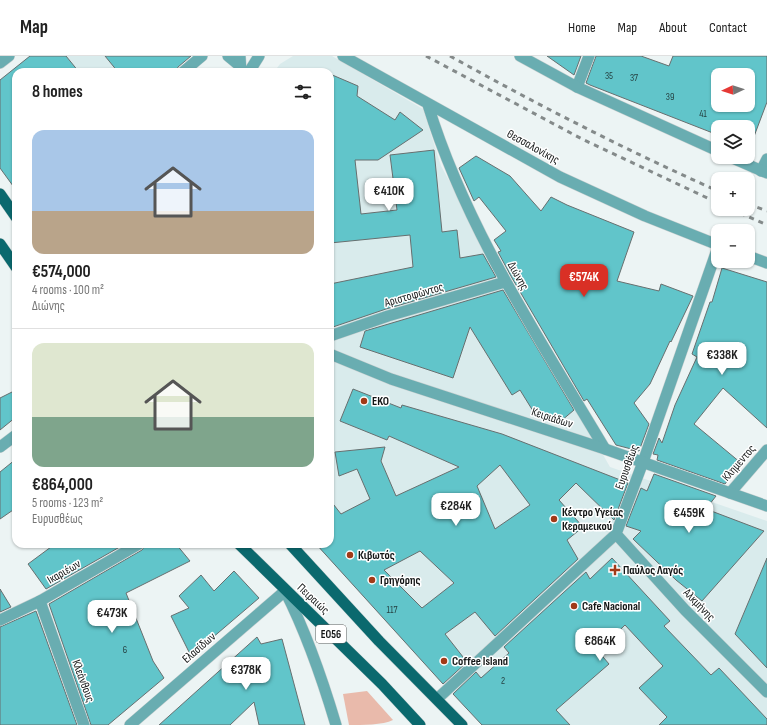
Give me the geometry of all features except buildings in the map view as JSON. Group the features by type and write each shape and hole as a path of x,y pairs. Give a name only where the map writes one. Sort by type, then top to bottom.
{"main road":[{"path":"0,194 12,210"},
{"path":"0,244 12,261"},
{"name":"Πειραιώς","path":"243,548 285,591 382,684 420,725"},
{"name":"Πειραιώς","path":"294,548 379,641 462,725"},
{"path":"302,548 303,558"}],"street":[{"path":"0,64 9,56"},
{"path":"188,68 202,56"},
{"path":"228,56 242,67 259,56"},
{"name":"Θεσσαλονίκης","path":"343,56 428,105 560,177 645,216 711,243"},
{"path":"520,56 577,87 711,148"},
{"path":"577,87 589,56"},
{"name":"Διώνης","path":"428,105 453,176 505,282 605,449"},
{"path":"746,164 764,172 767,160"},
{"path":"755,259 767,263"},
{"name":"Ευρυσθέως","path":"437,699 616,534 643,462 711,266"},
{"name":"Αριστοφώντος","path":"334,335 388,316 505,282"},
{"name":"Κειριάδων","path":"334,356 391,380 605,449 767,506"},
{"path":"0,447 12,438"},
{"name":"Κλημεντος","path":"730,493 767,450"},
{"name":"Αλκμήνης","path":"616,534 685,610 767,692"},
{"name":"Ικαριέων","path":"0,620 40,601 133,548"},
{"path":"285,591 302,624 336,725"},
{"name":"Ελασίδων","path":"130,725 285,591"},
{"name":"Κλεάνθους","path":"40,601 84,725"}],"shaded area":[{"path":"30,56 178,56 164,68 15,68"},
{"path":"293,56 332,56 423,109 441,166 610,467 767,521 767,725 482,725 320,549 334,548 334,68 277,68 280,64"},
{"path":"12,70 12,74 0,80"},
{"path":"367,691 393,720 378,724 349,725 343,694"}],"railway":[{"path":"426,56 584,140 711,200"},
{"path":"450,56 582,126 650,160 711,188"},
{"path":"755,207 767,211"},
{"path":"747,216 767,225"}],"place":[{"name":"EKO","path":"364,401"},
{"name":"Κέντρο Υγείας Κεραμεικού","path":"554,519"},
{"name":"Κιβωτός","path":"350,555"},
{"name":"Παύλος Λαγός","path":"615,570"},
{"name":"Γρηγόρης","path":"372,580"},
{"name":"Cafe Nacional","path":"574,606"},
{"name":"Coffee Island","path":"444,661"}]}
